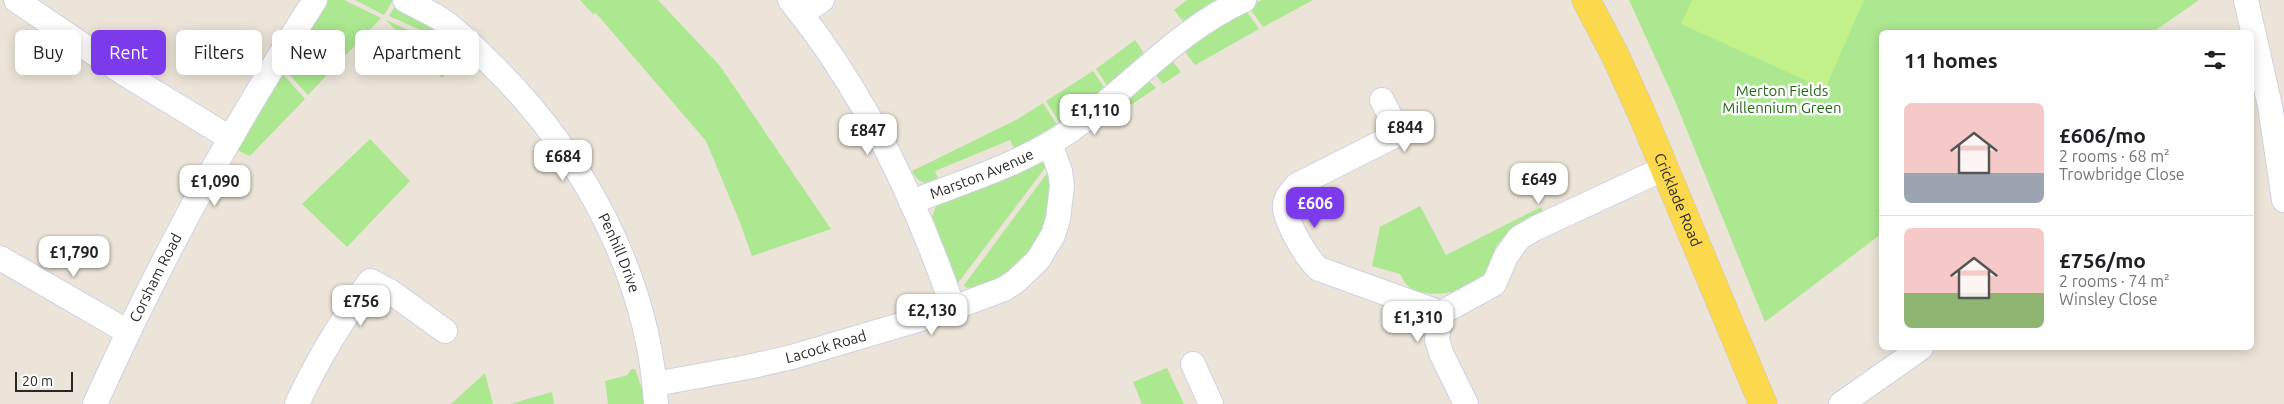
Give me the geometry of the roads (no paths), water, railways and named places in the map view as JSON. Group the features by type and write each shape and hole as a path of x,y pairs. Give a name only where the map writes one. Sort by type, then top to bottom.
{"main road":[{"name":"Cricklade Road","path":"1586,0 1615,55 1665,168 1763,404"}],"street":[{"path":"16,0 124,74 230,138"},
{"name":"Corsham Road","path":"95,404 128,332 176,237 230,138 315,0"},
{"name":"Penhill Drive","path":"405,0 441,20 459,34 522,96 564,148 597,203 624,264 643,318 656,394"},
{"path":"822,0 796,7 863,104 911,202 937,262 953,308"},
{"name":"Marston Avenue","path":"911,202 1019,160 1050,144 1106,104 1179,38 1212,16 1244,0"},
{"path":"2246,0 2250,30"},
{"path":"2254,64 2260,112 2284,200"},
{"path":"1382,100 1409,129 1297,185 1288,195 1285,205 1286,213 1311,264 1319,269 1442,313 1494,284 1506,256 1519,238 1536,228 1665,168"},
{"name":"Lacock Road","path":"656,394 748,367 792,357 953,308 1004,289 1016,281 1044,251 1058,219 1062,186 1060,171 1050,144"},
{"path":"0,258 128,332"},
{"path":"297,404 314,367 341,322 370,281 391,292 445,331"},
{"path":"1442,313 1437,339 1441,353 1466,404"},
{"path":"1841,404 1918,350"},
{"path":"1193,364 1211,404"}],"park label":[{"name":"Merton Fields Millennium Green","path":"1782,100"}]}
